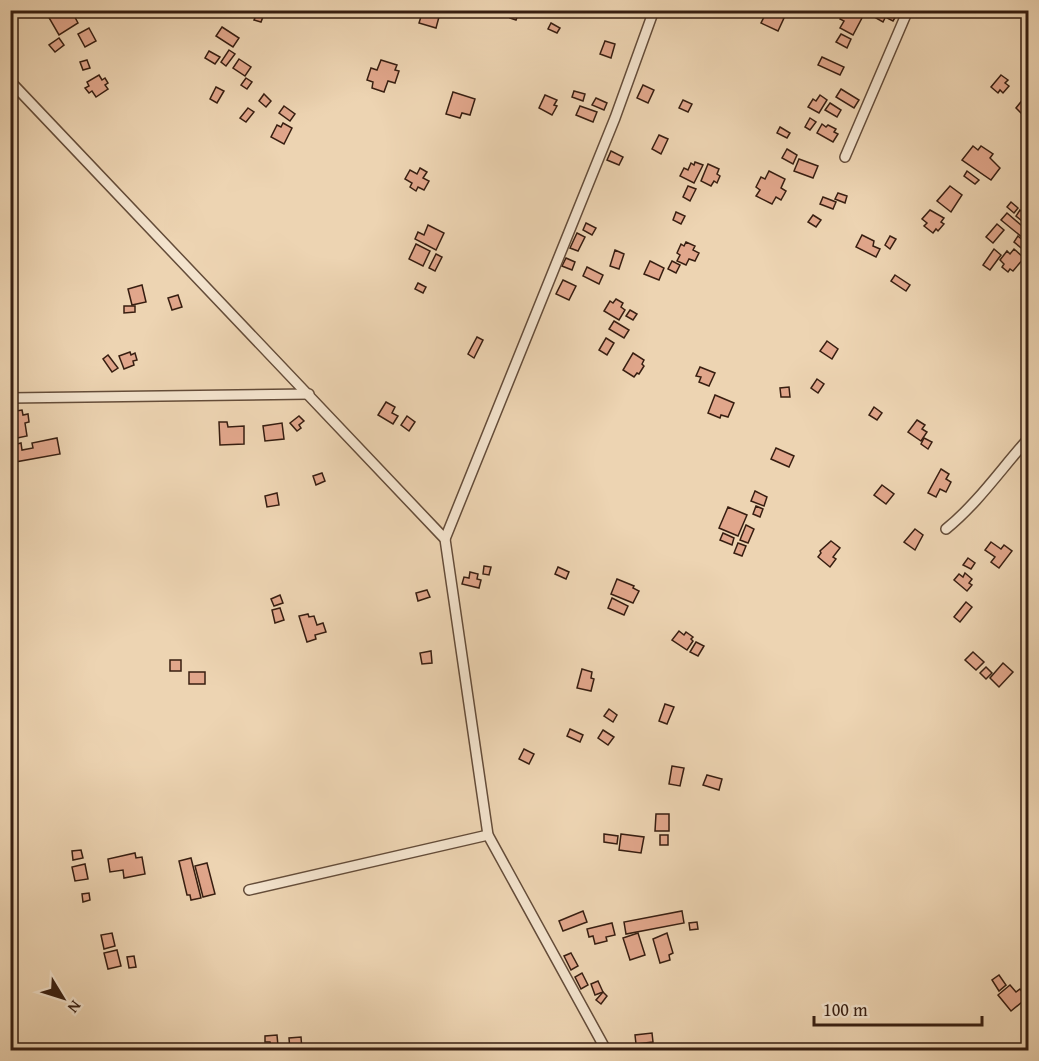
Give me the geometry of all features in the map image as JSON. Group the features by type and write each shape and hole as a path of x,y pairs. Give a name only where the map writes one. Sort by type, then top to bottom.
{"street":[{"path":"606,1050 488,835 445,539 615,118 654,10"},
{"path":"845,157 908,10"},
{"path":"10,81 445,539"},
{"path":"10,398 309,394"},
{"path":"946,529 967,512 984,489 1029,439"},
{"path":"249,890 488,835"},
{"path":"1024,1050 1029,1048"}],"building":[{"path":"56,10 71,10 78,23 59,35 48,16"},
{"path":"423,10 436,10 434,15 439,17 436,28 419,23"},
{"path":"513,10 520,10 516,20 510,18"},
{"path":"845,10 852,10 863,16 853,35 840,28 844,21 840,19"},
{"path":"868,10 882,10 887,14 883,22 867,13"},
{"path":"891,10 899,11 893,21 887,18"},
{"path":"258,11 264,14 261,22 254,20"},
{"path":"773,12 784,18 778,31 761,23 766,13 772,15"},
{"path":"551,23 560,28 557,33 548,29"},
{"path":"222,27 239,38 233,47 216,36"},
{"path":"89,28 96,41 85,47 78,34"},
{"path":"841,34 851,39 847,48 836,42"},
{"path":"59,38 64,45 55,52 49,45"},
{"path":"605,41 615,44 611,58 600,54"},
{"path":"229,50 235,54 226,66 221,62"},
{"path":"209,51 220,57 215,64 205,58"},
{"path":"822,57 844,67 840,75 818,65"},
{"path":"239,59 251,67 245,76 233,68"},
{"path":"87,60 90,68 83,70 80,62"},
{"path":"381,60 397,65 395,70 399,71 395,83 388,81 384,92 372,88 373,82 367,80 371,68 377,70"},
{"path":"99,75 102,80 105,78 108,83 105,85 108,89 96,97 92,91 89,93 85,88 89,86 87,82"},
{"path":"1001,75 1008,80 1005,83 1009,86 1003,93 1000,90 998,93 991,87"},
{"path":"246,78 252,82 247,89 241,85"},
{"path":"643,85 654,90 648,103 637,98"},
{"path":"216,87 224,91 217,103 210,99"},
{"path":"841,89 859,100 854,108 836,97"},
{"path":"574,91 585,94 583,101 572,97"},
{"path":"453,92 475,99 470,115 462,113 460,118 446,114"},
{"path":"1028,93 1028,106 1022,114 1016,108"},
{"path":"264,94 271,101 266,107 259,101"},
{"path":"545,95 557,100 554,105 557,106 552,115 539,108"},
{"path":"820,95 827,100 819,113 808,107 813,99 816,101"},
{"path":"596,98 607,103 604,110 592,105"},
{"path":"683,100 692,104 688,112 679,108"},
{"path":"830,103 841,110 837,117 825,110"},
{"path":"284,106 295,114 290,121 279,113"},
{"path":"580,106 597,112 593,122 576,115"},
{"path":"248,108 254,112 246,122 240,118"},
{"path":"810,118 816,122 810,130 805,127"},
{"path":"283,123 292,128 284,144 271,137 277,125 281,127"},
{"path":"822,124 836,129 834,132 838,134 833,142 817,133"},
{"path":"780,127 790,133 787,138 777,133"},
{"path":"659,135 668,139 661,154 652,149"},
{"path":"973,146 978,150 981,146 993,154 990,158 1000,168 991,180 962,160"},
{"path":"787,149 797,155 793,164 782,158"},
{"path":"611,151 623,157 619,165 607,160"},
{"path":"799,159 818,166 813,178 794,171"},
{"path":"695,162 703,165 694,183 680,176 684,168 688,170 691,163 694,165"},
{"path":"708,164 719,169 717,174 720,176 717,183 714,181 711,186 701,181"},
{"path":"420,168 427,172 423,178 429,181 424,190 418,187 416,191 410,187 412,183 405,179 410,170 417,174"},
{"path":"769,171 785,179 781,188 786,191 781,200 776,197 772,204 756,196 760,190 756,187 761,177 765,179"},
{"path":"967,171 979,180 975,184 964,176"},
{"path":"688,186 696,189 690,201 683,197"},
{"path":"950,186 962,195 951,212 937,201"},
{"path":"838,193 847,196 845,203 835,199"},
{"path":"823,197 836,202 833,209 820,204"},
{"path":"1011,202 1018,208 1014,213 1007,207"},
{"path":"930,210 944,218 941,222 944,224 933,233 924,226 927,223 922,219"},
{"path":"1020,210 1028,217 1028,226 1016,216"},
{"path":"676,212 685,216 681,224 673,220"},
{"path":"1007,213 1028,231 1028,242 1001,220"},
{"path":"813,215 821,220 816,227 808,222"},
{"path":"586,223 596,228 592,235 583,230"},
{"path":"997,224 1004,230 993,243 986,237"},
{"path":"428,225 444,233 436,250 415,239 418,232 424,235"},
{"path":"577,233 585,237 578,251 570,248"},
{"path":"862,235 874,241 873,246 880,249 876,257 856,247"},
{"path":"890,236 896,239 890,249 885,245"},
{"path":"1018,236 1028,245 1026,252 1014,242"},
{"path":"686,242 695,246 693,250 699,253 695,261 689,259 686,265 677,261 680,255 677,253 681,244 684,246"},
{"path":"416,244 430,251 423,266 409,259"},
{"path":"994,249 1001,255 990,270 983,265"},
{"path":"1014,249 1024,258 1013,271 1010,269 1008,272 1002,267 1004,264 1000,260 1007,251 1010,254"},
{"path":"615,250 624,254 619,269 610,266"},
{"path":"436,254 442,257 435,271 429,268"},
{"path":"566,258 575,262 572,270 562,266"},
{"path":"650,261 664,268 659,280 644,274"},
{"path":"672,261 680,265 676,273 668,269"},
{"path":"587,267 603,275 599,284 583,276"},
{"path":"895,275 910,285 906,291 891,281"},
{"path":"563,280 576,286 569,300 556,294"},
{"path":"418,283 426,287 423,293 415,289"},
{"path":"142,285 146,302 132,305 128,289"},
{"path":"178,295 182,307 172,310 168,298"},
{"path":"616,299 623,303 621,307 625,310 619,320 604,311 610,301 613,303"},
{"path":"124,306 135,306 135,312 124,313"},
{"path":"630,310 637,314 633,320 626,316"},
{"path":"614,321 629,330 624,338 609,329"},
{"path":"477,337 483,340 474,358 468,354"},
{"path":"606,338 614,343 607,355 599,350"},
{"path":"827,341 838,349 832,359 820,351"},
{"path":"130,352 131,355 135,353 137,360 133,361 134,365 124,369 119,356"},
{"path":"633,353 644,360 642,364 644,366 634,377 623,370"},
{"path":"108,355 118,368 112,372 103,359"},
{"path":"700,367 715,373 709,386 699,382 701,377 696,376"},
{"path":"817,379 824,384 818,393 811,388"},
{"path":"789,387 790,397 781,397 780,388"},
{"path":"715,395 734,403 728,417 721,415 720,418 708,413"},
{"path":"386,402 395,407 392,413 398,416 393,424 378,415"},
{"path":"874,407 882,413 877,420 869,415"},
{"path":"22,410 23,415 28,414 29,422 25,423 27,436 12,439 10,412"},
{"path":"299,416 304,421 299,425 301,428 297,431 290,423"},
{"path":"407,416 415,422 409,431 401,425"},
{"path":"917,420 925,425 922,429 927,432 921,441 908,432"},
{"path":"219,422 227,422 228,427 244,426 244,444 220,445"},
{"path":"282,423 284,439 265,441 263,426"},
{"path":"57,438 60,454 15,462 13,445 21,443 22,450 33,448 32,443"},
{"path":"924,438 932,442 928,449 921,444"},
{"path":"776,448 794,456 789,467 771,459"},
{"path":"941,469 949,474 946,479 951,482 946,492 940,489 936,497 928,493"},
{"path":"322,473 325,481 316,485 313,476"},
{"path":"882,485 894,494 886,504 874,495"},
{"path":"755,491 767,497 764,506 751,501"},
{"path":"277,493 279,505 267,507 265,496"},
{"path":"756,506 763,509 760,517 753,514"},
{"path":"728,507 747,515 738,536 719,528"},
{"path":"746,525 754,529 748,543 740,540"},
{"path":"915,529 923,535 915,550 904,542"},
{"path":"723,533 734,538 732,545 720,540"},
{"path":"831,541 840,548 833,557 836,559 830,567 818,557 820,551"},
{"path":"991,542 1001,549 1004,545 1012,551 999,568 991,562 995,557 985,550"},
{"path":"738,543 746,546 742,556 734,553"},
{"path":"968,558 975,563 971,569 963,565"},
{"path":"484,566 491,567 489,575 483,574"},
{"path":"558,567 569,572 566,579 555,574"},
{"path":"470,572 478,574 477,579 481,580 479,588 462,584 464,577 469,578"},
{"path":"965,573 972,579 969,583 972,585 967,591 954,580 959,574 963,577"},
{"path":"617,579 634,586 633,588 639,591 633,603 611,594"},
{"path":"427,590 430,597 418,601 416,593"},
{"path":"280,595 283,603 274,606 271,599"},
{"path":"612,598 628,606 624,615 608,608"},
{"path":"966,602 972,607 960,622 954,617"},
{"path":"280,608 284,620 275,623 272,610"},
{"path":"308,614 309,617 314,616 317,625 323,623 326,632 315,635 316,639 307,642 299,616"},
{"path":"679,631 684,635 686,632 693,637 687,650 672,640"},
{"path":"696,642 704,646 698,656 690,652"},
{"path":"431,651 432,663 422,664 420,653"},
{"path":"973,652 984,662 976,670 965,660"},
{"path":"170,660 181,660 181,671 170,671"},
{"path":"1003,663 1013,672 999,687 990,678"},
{"path":"986,667 992,673 986,679 980,673"},
{"path":"582,669 592,672 591,678 594,679 591,691 577,688"},
{"path":"189,672 205,672 205,684 189,684"},
{"path":"665,704 674,707 667,724 659,721"},
{"path":"609,709 617,715 613,722 604,716"},
{"path":"570,729 583,735 580,742 567,736"},
{"path":"603,730 614,737 608,745 598,738"},
{"path":"524,749 534,754 529,764 519,759"},
{"path":"672,766 684,768 680,786 669,784"},
{"path":"707,775 722,779 719,790 703,785"},
{"path":"656,814 669,814 669,831 655,831"},
{"path":"604,834 618,836 617,844 604,842"},
{"path":"621,834 644,837 641,853 619,850"},
{"path":"660,835 668,835 668,845 660,845"},
{"path":"81,850 83,858 73,860 72,851"},
{"path":"135,853 136,858 142,857 145,874 124,878 123,870 110,872 108,859"},
{"path":"191,858 201,898 191,900 190,895 187,895 179,861"},
{"path":"207,863 215,894 203,897 195,866"},
{"path":"85,864 88,879 75,881 72,867"},
{"path":"89,893 90,900 83,902 82,894"},
{"path":"583,911 587,922 563,931 559,921"},
{"path":"682,911 684,923 626,934 624,922"},
{"path":"697,922 698,929 690,930 689,923"},
{"path":"612,923 615,935 606,937 607,941 595,944 593,936 589,937 587,929"},
{"path":"112,933 115,946 104,949 101,935"},
{"path":"638,933 645,955 630,960 623,938"},
{"path":"667,933 673,953 669,955 670,960 660,963 653,939"},
{"path":"117,950 121,966 108,969 104,953"},
{"path":"571,953 578,966 571,970 564,956"},
{"path":"134,956 136,967 129,968 127,957"},
{"path":"582,973 588,985 581,989 575,977"},
{"path":"999,975 1006,985 999,991 992,980"},
{"path":"598,981 603,992 595,995 591,984"},
{"path":"1010,985 1016,992 1020,989 1027,998 1011,1011 998,995"},
{"path":"603,992 607,996 601,1004 596,1000"},
{"path":"652,1033 653,1042 636,1044 635,1035"},
{"path":"15,1034 20,1050 10,1050 10,1035"},
{"path":"277,1035 278,1046 271,1046 270,1042 265,1042 265,1036"},
{"path":"301,1037 302,1050 290,1050 289,1038"}]}
